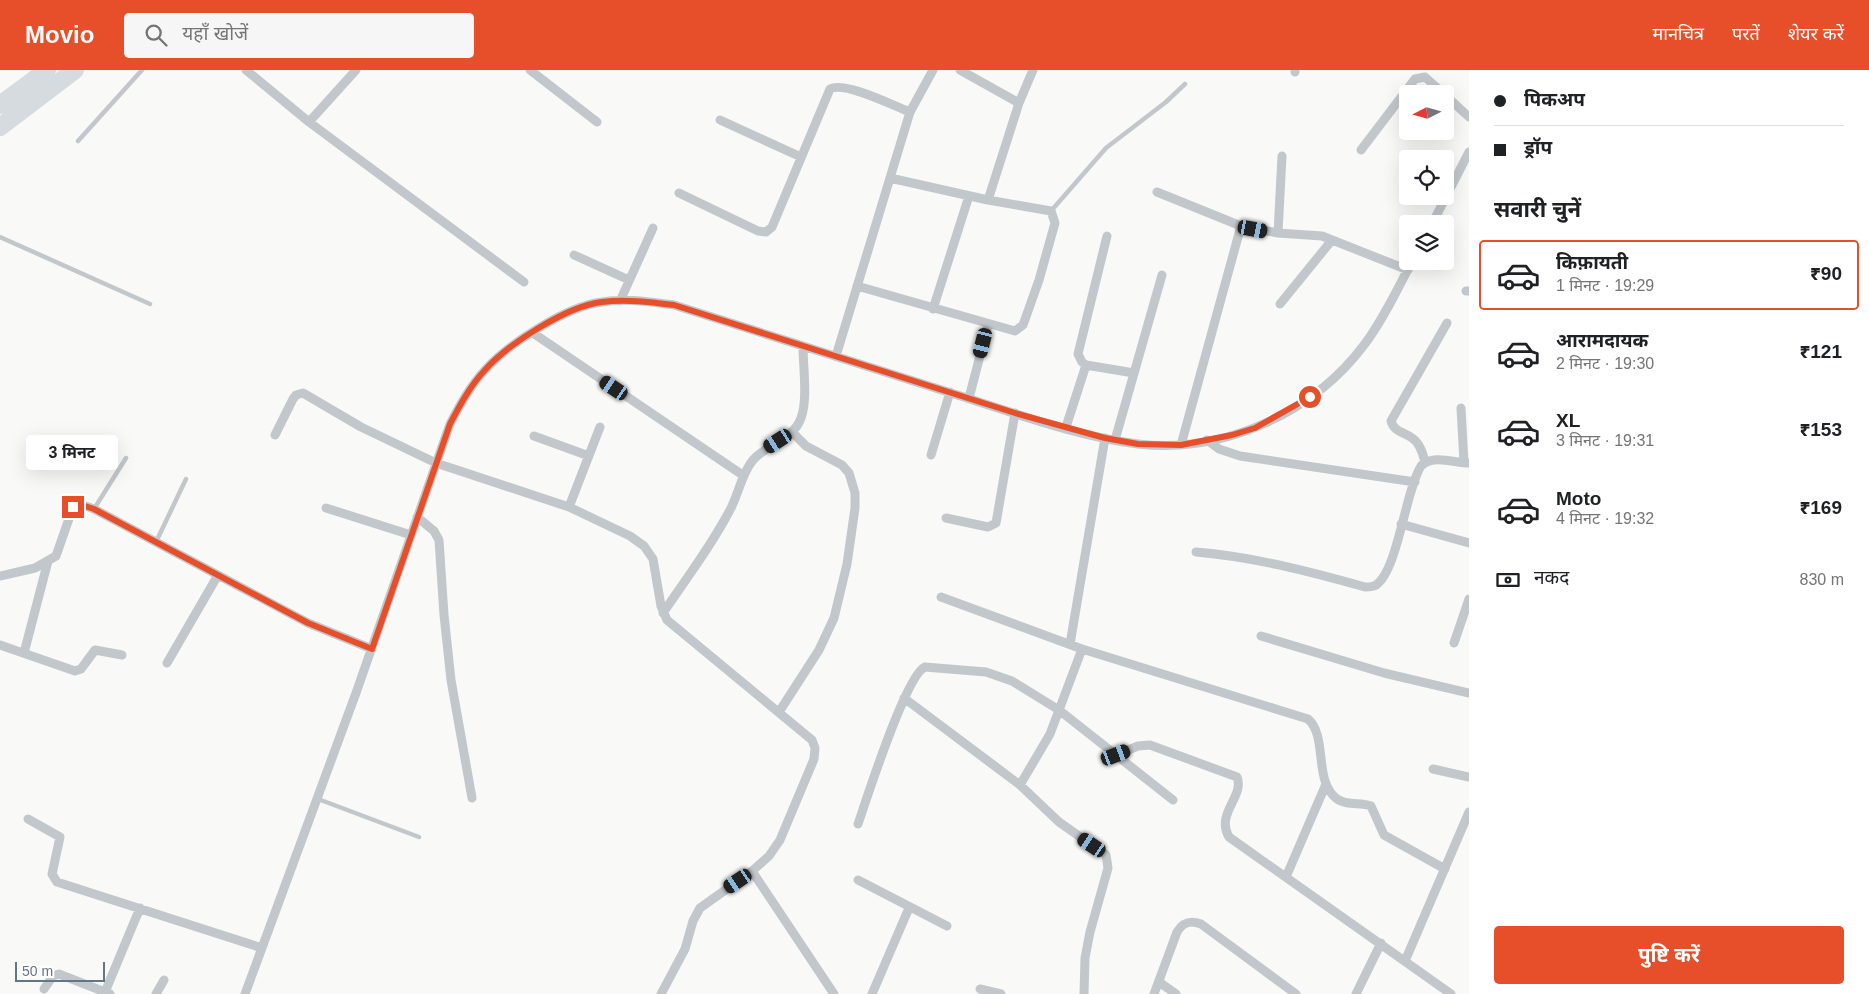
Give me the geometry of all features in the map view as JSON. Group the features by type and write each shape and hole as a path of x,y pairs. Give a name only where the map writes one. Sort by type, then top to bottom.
{"highway":[{"path":"0,105 46,70"},
{"path":"0,127 75,70"}],"street":[{"path":"246,70 309,122 524,282"},
{"path":"309,122 356,70"},
{"path":"530,70 597,122"},
{"path":"836,356 910,112 933,70"},
{"path":"960,70 1019,103"},
{"path":"988,200 1019,103 1033,70"},
{"path":"1410,85 1415,79 1425,77 1434,85"},
{"path":"679,192 758,231 766,232 772,227 827,93 835,87 846,88 910,112"},
{"path":"1361,150 1399,100"},
{"path":"1454,104 1469,118"},
{"path":"720,120 800,157"},
{"path":"1437,215 1469,152"},
{"path":"1278,233 1282,156"},
{"path":"857,286 988,325 1015,331 1023,325 1055,223 1051,211 988,200 890,178"},
{"path":"1157,192 1241,226 1278,233 1311,235 1332,240 1399,266"},
{"path":"933,308 970,196"},
{"path":"1181,445 1241,226"},
{"path":"620,301 652,228"},
{"path":"1107,236 1078,354 1086,365 1134,373"},
{"path":"1280,304 1332,240"},
{"path":"574,255 629,280"},
{"path":"245,994 372,649 450,424 464,397 485,369 533,333 584,306 602,302 620,301 674,305 1015,413 1105,438 1153,445 1181,445 1255,428 1310,397 1344,368 1364,345 1408,270"},
{"path":"1115,440 1162,275"},
{"path":"1425,462 1422,451 1413,438 1394,428 1391,421 1447,323"},
{"path":"969,398 988,325"},
{"path":"533,333 744,476"},
{"path":"663,613 721,525 754,458 792,432 799,423 803,409 803,346"},
{"path":"1066,427 1086,365"},
{"path":"931,455 950,392"},
{"path":"275,436 293,399 296,395 304,393 361,427 436,463 569,507 630,536 644,546 653,559 663,613 676,629 812,740 816,752 780,840 769,856 752,871 700,908 693,921 685,949 661,994"},
{"path":"1196,552 1270,561 1371,587 1380,581 1394,557 1401,524 1417,472 1425,462 1441,460 1466,463 1461,408"},
{"path":"946,518 988,527 996,523 1015,413"},
{"path":"569,507 600,427"},
{"path":"779,712 819,650 834,618 847,564 855,508 854,482 846,469 838,462 806,446 792,432"},
{"path":"534,436 589,456"},
{"path":"1070,644 1105,438"},
{"path":"1207,440 1219,449 1240,456 1414,482"},
{"path":"0,576 35,568 56,556 73,507 82,505 94,509 308,623 372,649"},
{"path":"326,508 411,535"},
{"path":"417,518 434,531 440,540 449,664 472,798"},
{"path":"1401,524 1469,543"},
{"path":"24,653 48,561"},
{"path":"167,663 218,575"},
{"path":"941,597 1082,649 1308,719 1315,728 1326,784 1338,800 1371,806 1384,836 1445,869"},
{"path":"1454,643 1469,599"},
{"path":"1261,636 1384,673 1469,693"},
{"path":"0,645 75,671 81,669 95,650 122,655"},
{"path":"1020,785 1041,751 1082,649"},
{"path":"858,824 904,698 921,668 929,666 995,674 1012,681 1059,710 1173,800"},
{"path":"904,698 1020,785 1060,822 1103,852 1108,859 1108,868 1085,958 1084,994"},
{"path":"1116,755 1138,746 1150,745 1237,777 1238,786 1225,819 1225,830 1236,843 1381,943 1451,994"},
{"path":"1433,769 1469,777"},
{"path":"1286,877 1326,784"},
{"path":"1406,961 1469,812"},
{"path":"28,818 60,837 61,842 52,871 54,880 262,948"},
{"path":"752,871 834,994"},
{"path":"858,880 947,926"},
{"path":"44,989 57,974 107,993 140,908"},
{"path":"872,994 909,908"},
{"path":"1154,994 1180,926 1191,921 1201,924 1296,994"},
{"path":"1356,994 1381,943"},
{"path":"156,994 164,980"},
{"path":"1158,982 1176,994"},
{"path":"980,989 1001,994"}],"lane":[{"path":"78,141 142,70"},
{"path":"1051,211 1106,148 1166,102 1185,84"},
{"path":"0,237 150,304"},
{"path":"94,509 126,458"},
{"path":"156,542 186,479"},
{"path":"318,799 420,837"}],"route":[{"path":"73,507 82,505 94,509 308,623 372,649 450,424 464,397 485,369 521,340 559,317 584,306 602,302 638,301 674,305 1015,413 1105,438 1138,444 1181,445 1232,435 1255,428 1284,414 1310,397"}]}
